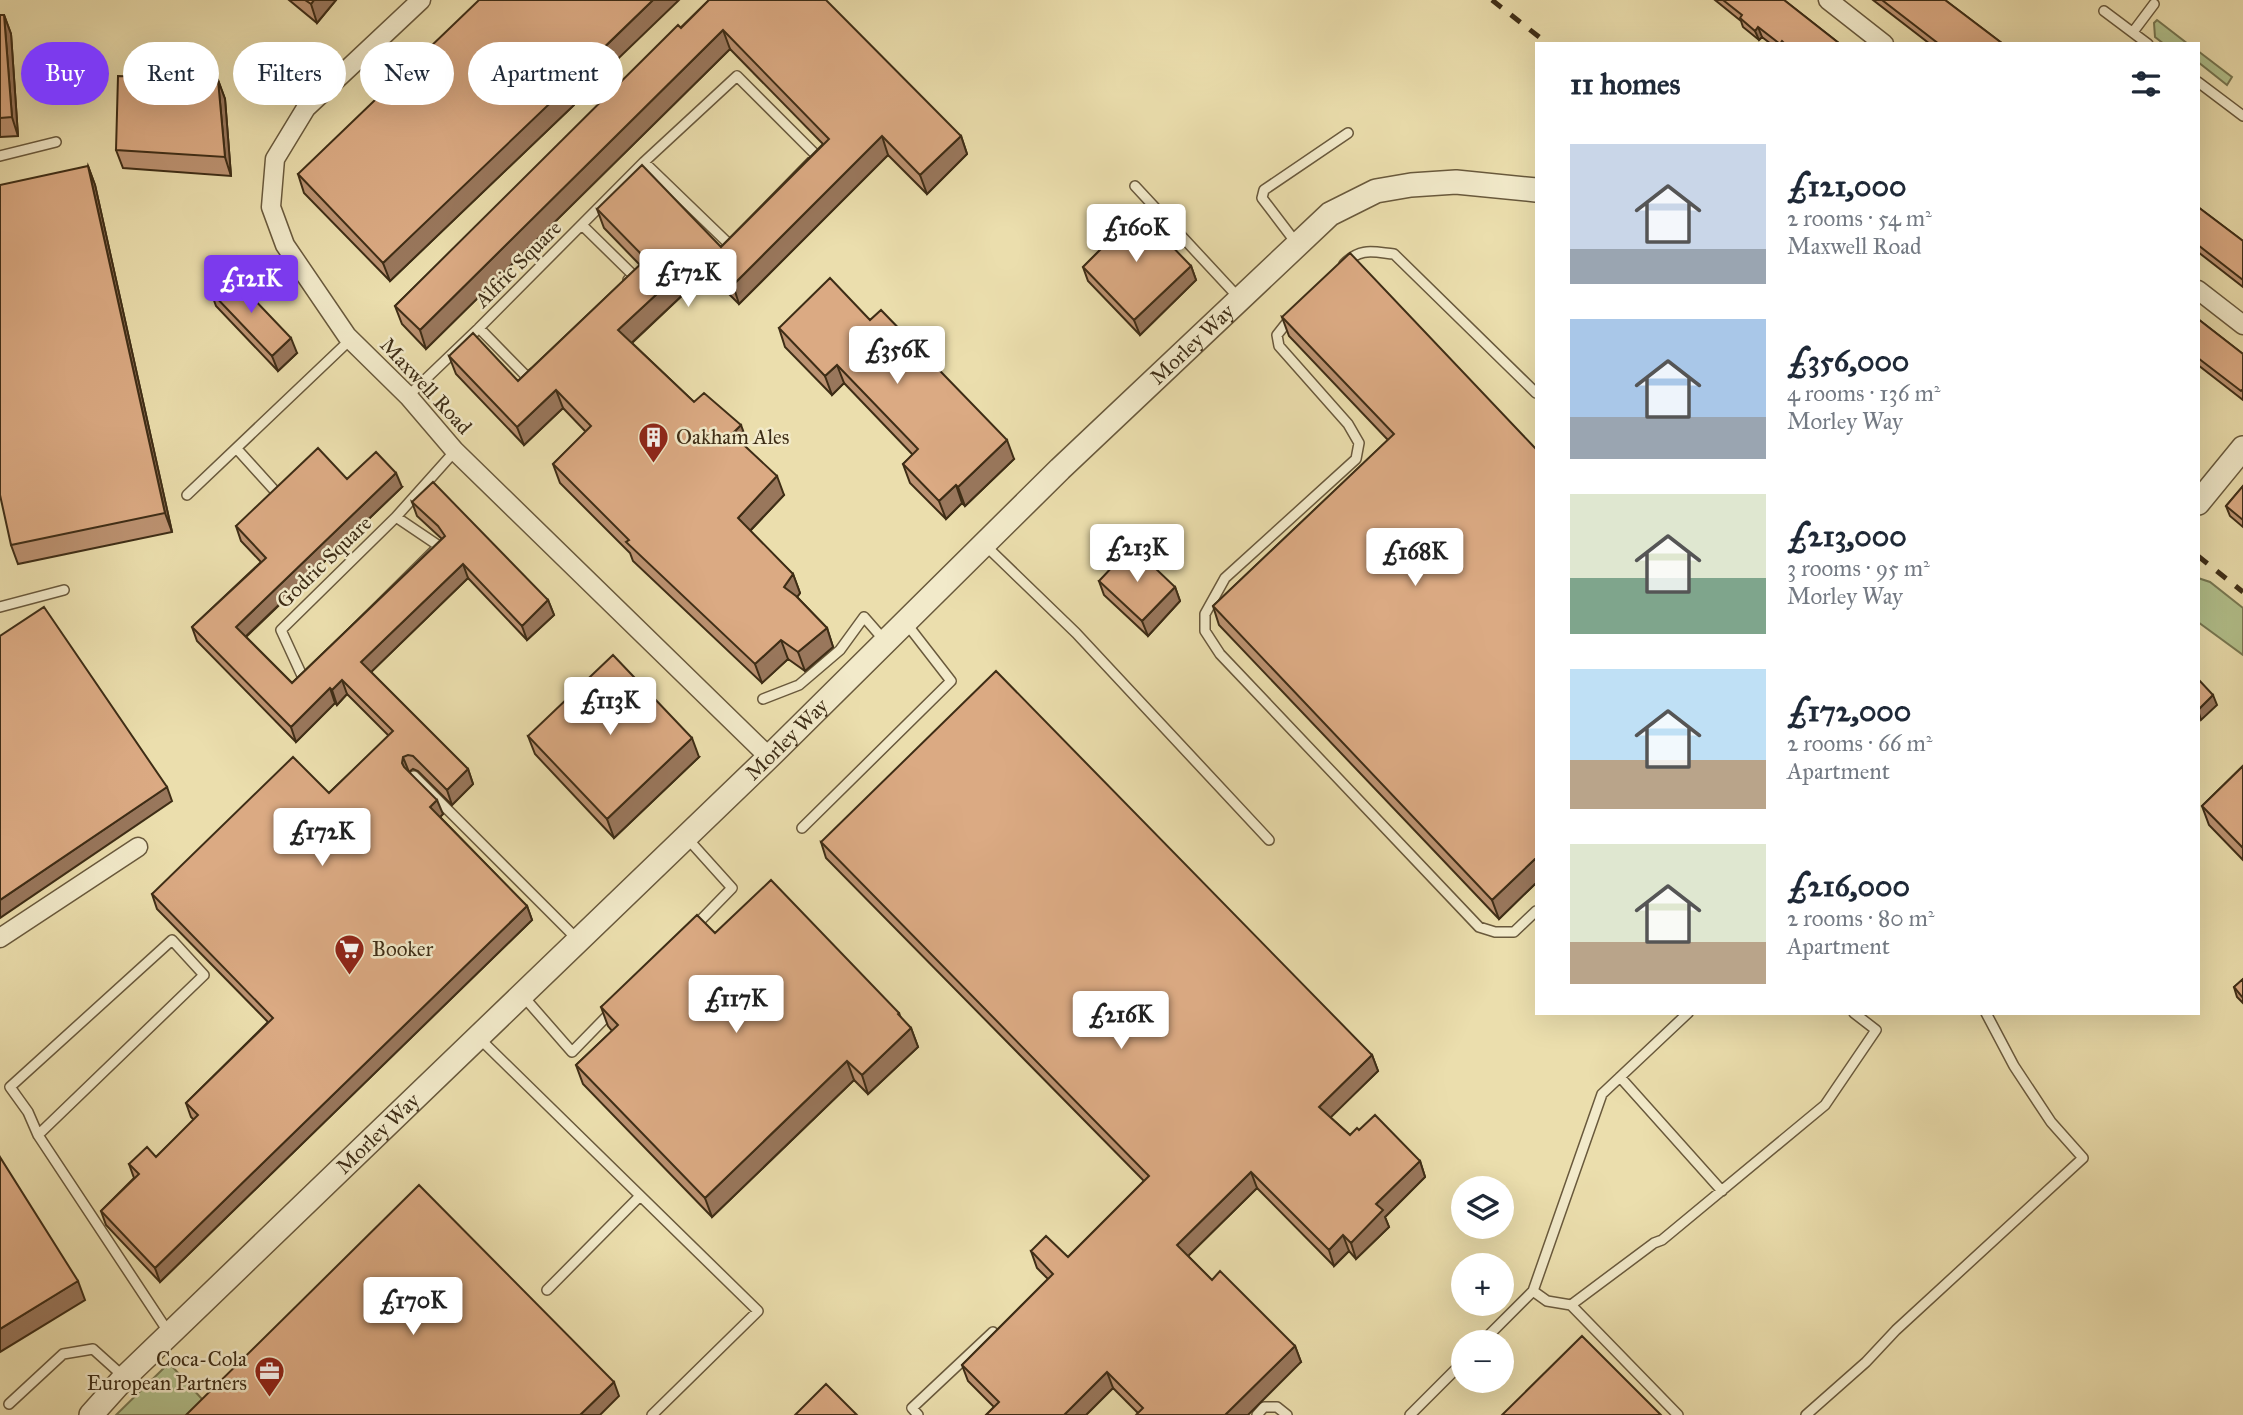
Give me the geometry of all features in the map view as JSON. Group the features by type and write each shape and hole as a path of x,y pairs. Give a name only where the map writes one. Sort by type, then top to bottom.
{"street":[{"name":"Maxwell Road","path":"421,0 306,108 275,159 271,208 285,245 351,339 408,396 455,451 769,757"},
{"path":"1828,0 1881,42"},
{"name":"Morley Way","path":"91,1415 125,1377 769,757 1060,470 1330,214 1376,191 1411,185 1456,182 1535,190"},
{"path":"2200,292 2243,325"},
{"path":"2200,501 2243,448"},
{"path":"0,938 138,847"}],"lane":[{"path":"2133,32 2154,4"},
{"path":"2104,11 2146,42"},
{"name":"Alfric Square","path":"408,396 644,162 737,76 817,156 730,245 644,162"},
{"path":"2200,84 2243,116"},
{"path":"1298,245 1262,198 1264,190 1348,133"},
{"path":"0,156 56,142"},
{"path":"1135,186 1240,299"},
{"name":"Alfric Square","path":"582,225 633,275 623,285"},
{"path":"1335,273 1355,253 1369,251 1394,254 1535,392"},
{"path":"1296,312 1277,335 1279,346 1348,424 1359,443 1356,459 1225,578 1205,614 1205,631 1220,653 1479,927 1495,932 1514,932 1535,912"},
{"name":"Alfric Square","path":"479,328 528,378 537,368"},
{"path":"187,495 351,339"},
{"path":"237,449 275,491"},
{"name":"Godric Square","path":"396,517 439,546 304,680 281,630 396,517 455,451"},
{"path":"985,545 1076,633 1269,840"},
{"path":"0,607 64,590"},
{"path":"763,699 799,685 840,650 864,617 886,642"},
{"path":"802,828 951,681 906,623"},
{"path":"414,776 578,941"},
{"path":"685,936 733,888 686,837"},
{"path":"38,1135 204,975 172,940 9,1087 28,1112 38,1135 170,1334"},
{"path":"522,995 572,1052 619,1004"},
{"path":"1494,1330 1532,1291 1602,1094 1686,1015"},
{"path":"1571,1305 1654,1243 1662,1240 1825,1105 1876,1030 1857,1015"},
{"path":"1806,1415 2083,1158 2045,1113 2014,1066 1987,1015"},
{"path":"478,1037 758,1311 652,1415"},
{"path":"1620,1077 1723,1191"},
{"path":"547,1290 640,1196"},
{"path":"1532,1291 1546,1301 1571,1305 1678,1415"},
{"path":"918,1415 912,1408 993,1332"},
{"path":"9,1404 63,1354 93,1349 125,1377"},
{"path":"1410,1415 1451,1374"},
{"path":"1256,1415 1264,1408 1277,1407 1287,1415"}],"green space":[{"path":"2157,20 2185,42 2161,42 2155,37 2154,23"},
{"path":"2200,53 2232,77 2227,85 2200,64"},
{"path":"2200,579 2210,582 2243,608 2243,655 2200,623"},
{"path":"169,1363 212,1410 206,1415 116,1415"}],"building":[{"path":"479,0 653,0 610,42 468,42 468,105 548,105 383,263 298,174 370,105 454,105 454,42 435,42"},
{"path":"709,0 826,0 961,136 920,175 882,136 733,285 701,253 618,330 694,402 704,393 741,425 732,434 777,476 738,518 793,574 784,587 827,628 798,652 781,640 755,664 626,542 629,540 553,464 591,426 556,390 517,427 449,356 473,333 518,381 646,259 597,209 642,165 721,247 829,139 723,30 420,330 395,306 597,105 623,105 623,80 678,25 681,28"},
{"path":"1723,0 1784,0 1837,42 1777,42 1758,27 1755,31 1740,18 1742,15"},
{"path":"1882,0 1945,0 2000,42 1936,42"},
{"path":"0,15 4,15 12,117 0,118"},
{"path":"118,76 123,76 123,105 219,105 219,91 225,157 116,150"},
{"path":"88,166 165,513 11,545 0,495 0,185"},
{"path":"1133,206 1191,266 1134,320 1083,267 1122,228 1116,222"},
{"path":"2200,209 2243,241 2243,280 2200,247"},
{"path":"1350,253 1535,448 1535,859 1492,900 1213,606 1394,434 1282,317"},
{"path":"230,274 291,338 272,356 211,292"},
{"path":"830,278 870,320 881,310 1007,440 958,487 956,485 939,501 903,464 918,449 837,365 825,376 779,328"},
{"path":"2200,321 2243,354 2241,391 2200,360"},
{"name":"Booker","path":"318,448 347,479 376,452 396,473 236,627 292,683 445,536 412,502 433,482 548,600 522,626 463,564 361,662 468,769 447,790 413,756 403,757 402,763 437,800 430,807 527,906 155,1268 101,1211 139,1174 129,1164 147,1147 156,1157 198,1115 186,1103 273,1018 152,894 293,757 329,793 393,731 342,680 332,690 330,688 291,727 192,627 266,558 236,526"},
{"path":"2243,486 2243,520 2226,506"},
{"path":"1132,546 1175,587 1142,621 1099,581"},
{"path":"44,607 167,787 0,900 0,636"},
{"path":"613,655 692,738 607,819 528,736"},
{"path":"996,671 1372,1055 1319,1107 1350,1135 1375,1115 1420,1161 1376,1204 1383,1210 1351,1243 1343,1235 1329,1250 1251,1172 1177,1245 1212,1280 1220,1271 1295,1346 1225,1415 1136,1415 1143,1408 1107,1372 1066,1415 986,1415 999,1402 962,1365 1053,1274 1031,1251 1046,1236 1068,1257 1149,1176 821,842"},
{"path":"2200,681 2213,695 2200,708"},
{"path":"2243,766 2243,848 2202,806"},
{"path":"771,880 911,1028 862,1075 847,1061 705,1198 576,1065 618,1025 601,1007 697,915 715,933"},
{"path":"2243,979 2243,998 2234,987"},
{"path":"0,1157 78,1281 0,1329"},
{"path":"419,1185 614,1382 580,1415 186,1415"},
{"path":"1582,1336 1661,1415 1502,1415"},
{"path":"826,1384 857,1415 795,1415"}],"railway":[{"path":"1492,0 1545,42"},
{"path":"2200,558 2243,592"}],"place":[{"name":"Oakham Ales","path":"653,464"},
{"name":"Booker","path":"349,976"},
{"name":"Coca-Cola European Partners","path":"270,1398"}]}
